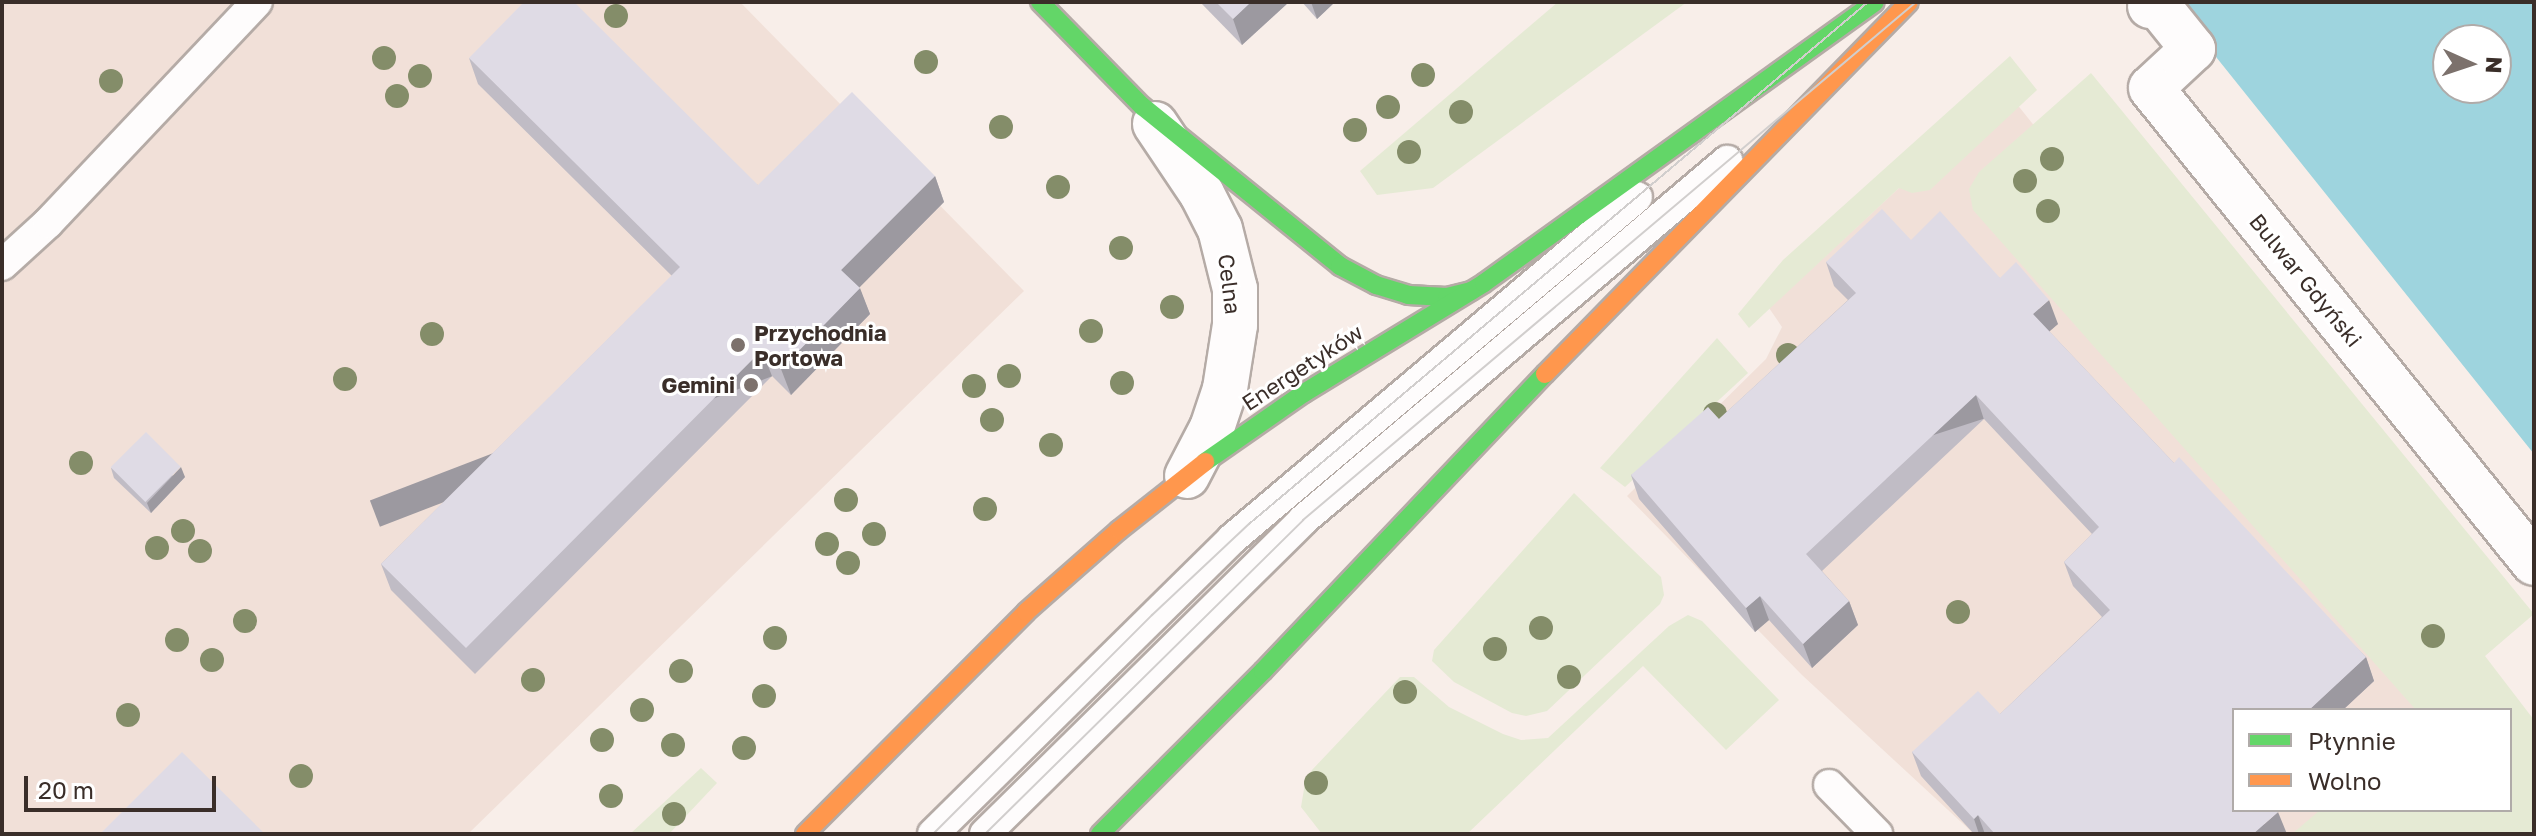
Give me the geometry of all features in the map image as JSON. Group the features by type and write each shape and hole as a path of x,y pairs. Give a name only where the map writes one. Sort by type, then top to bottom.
{"main road":[{"name":"Celna","path":"1040,2 1142,106 1348,271 1376,285 1408,295 1447,297 1471,291"},
{"name":"Energetyków","path":"805,834 1026,612 1119,530 1187,476 1304,393 1471,291 1875,2"},
{"path":"1100,834 1909,2"}],"street":[{"name":"Bulwar Gdyński","path":"2153,4 2193,49 2142,77 2534,563"},
{"name":"Celna","path":"1142,106 1207,203 1229,256 1235,289 1235,325 1225,389 1212,428 1187,476"}],"lane":[{"path":"2,265 48,223 257,2"},
{"path":"985,834 1303,520 1878,33"},
{"path":"933,834 1142,625 1249,524 1828,35"},
{"path":"1829,785 1877,834"}],"shaded area":[{"path":"2,2 740,2 1024,291 468,834 2,834"},
{"path":"2016,103 2502,708 2232,708 2232,812 2512,812 2534,834 1974,834 1802,675 1627,496 1766,359 1782,327 1769,308 1899,188"}],"green space":[{"path":"1558,2 1687,2 1433,188 1377,195 1360,171"},
{"path":"2010,56 2037,90 1930,190 1912,193 1899,188 1749,328 1738,314 1783,260"},
{"path":"2091,73 2534,614 2485,656 2534,720 2534,834 2292,834 2318,812 2512,812 2512,708 2414,708 1973,210 1969,189 1979,172"},
{"path":"1717,338 1748,373 1625,487 1600,468"},
{"path":"1574,493 1661,577 1664,595 1660,604 1547,711 1526,716 1512,713 1454,682 1432,661 1434,650"},
{"path":"1688,615 1702,621 1779,700 1726,750 1643,666 1467,834 1322,834 1301,807 1305,783 1312,770 1400,677 1414,677 1449,707 1503,734 1521,740 1548,738 1669,626"},
{"path":"701,768 717,783 669,834 630,834"}],"water":[{"path":"2172,2 2534,2 2534,454"}],"building":[{"name":"Przychodnia Portowa","path":"524,2 574,2 758,185 852,92 935,176 841,270 860,288 781,369 762,350 466,648 381,564 680,267 469,58"},
{"path":"1216,2 1251,2 1233,19"},
{"path":"1882,209 1911,240 1940,211 2000,278 2016,262 2049,300 2033,314 2174,463 2179,457 2366,657 2311,708 2232,708 2232,812 2278,812 2253,834 1995,834 1978,815 1974,819 1912,752 1978,691 2000,714 2110,610 2064,562 2099,527 1976,395 1806,554 1849,601 1803,644 1760,596 1746,608 1631,475 1708,407 1719,419 1856,293 1826,262"},
{"path":"146,432 181,467 145,502 111,467"},
{"path":"182,752 265,834 100,834"}],"tram line":[{"path":"933,834 1152,615 1249,524 1868,2"},
{"path":"985,834 1303,520 1916,2"}],"traffic: fast":[{"path":"1040,2 1142,106 1340,266 1376,285 1408,295 1447,297 1471,291"},
{"path":"1205,462 1304,393 1484,283 1875,2"},
{"path":"1100,834 1263,671 1545,374"}],"traffic: slow":[{"path":"1545,374 1909,2"},
{"path":"805,834 1026,612 1119,530 1205,462"}],"place":[{"name":"Przychodnia Portowa","path":"738,345"},
{"name":"Gemini","path":"751,385"}]}
